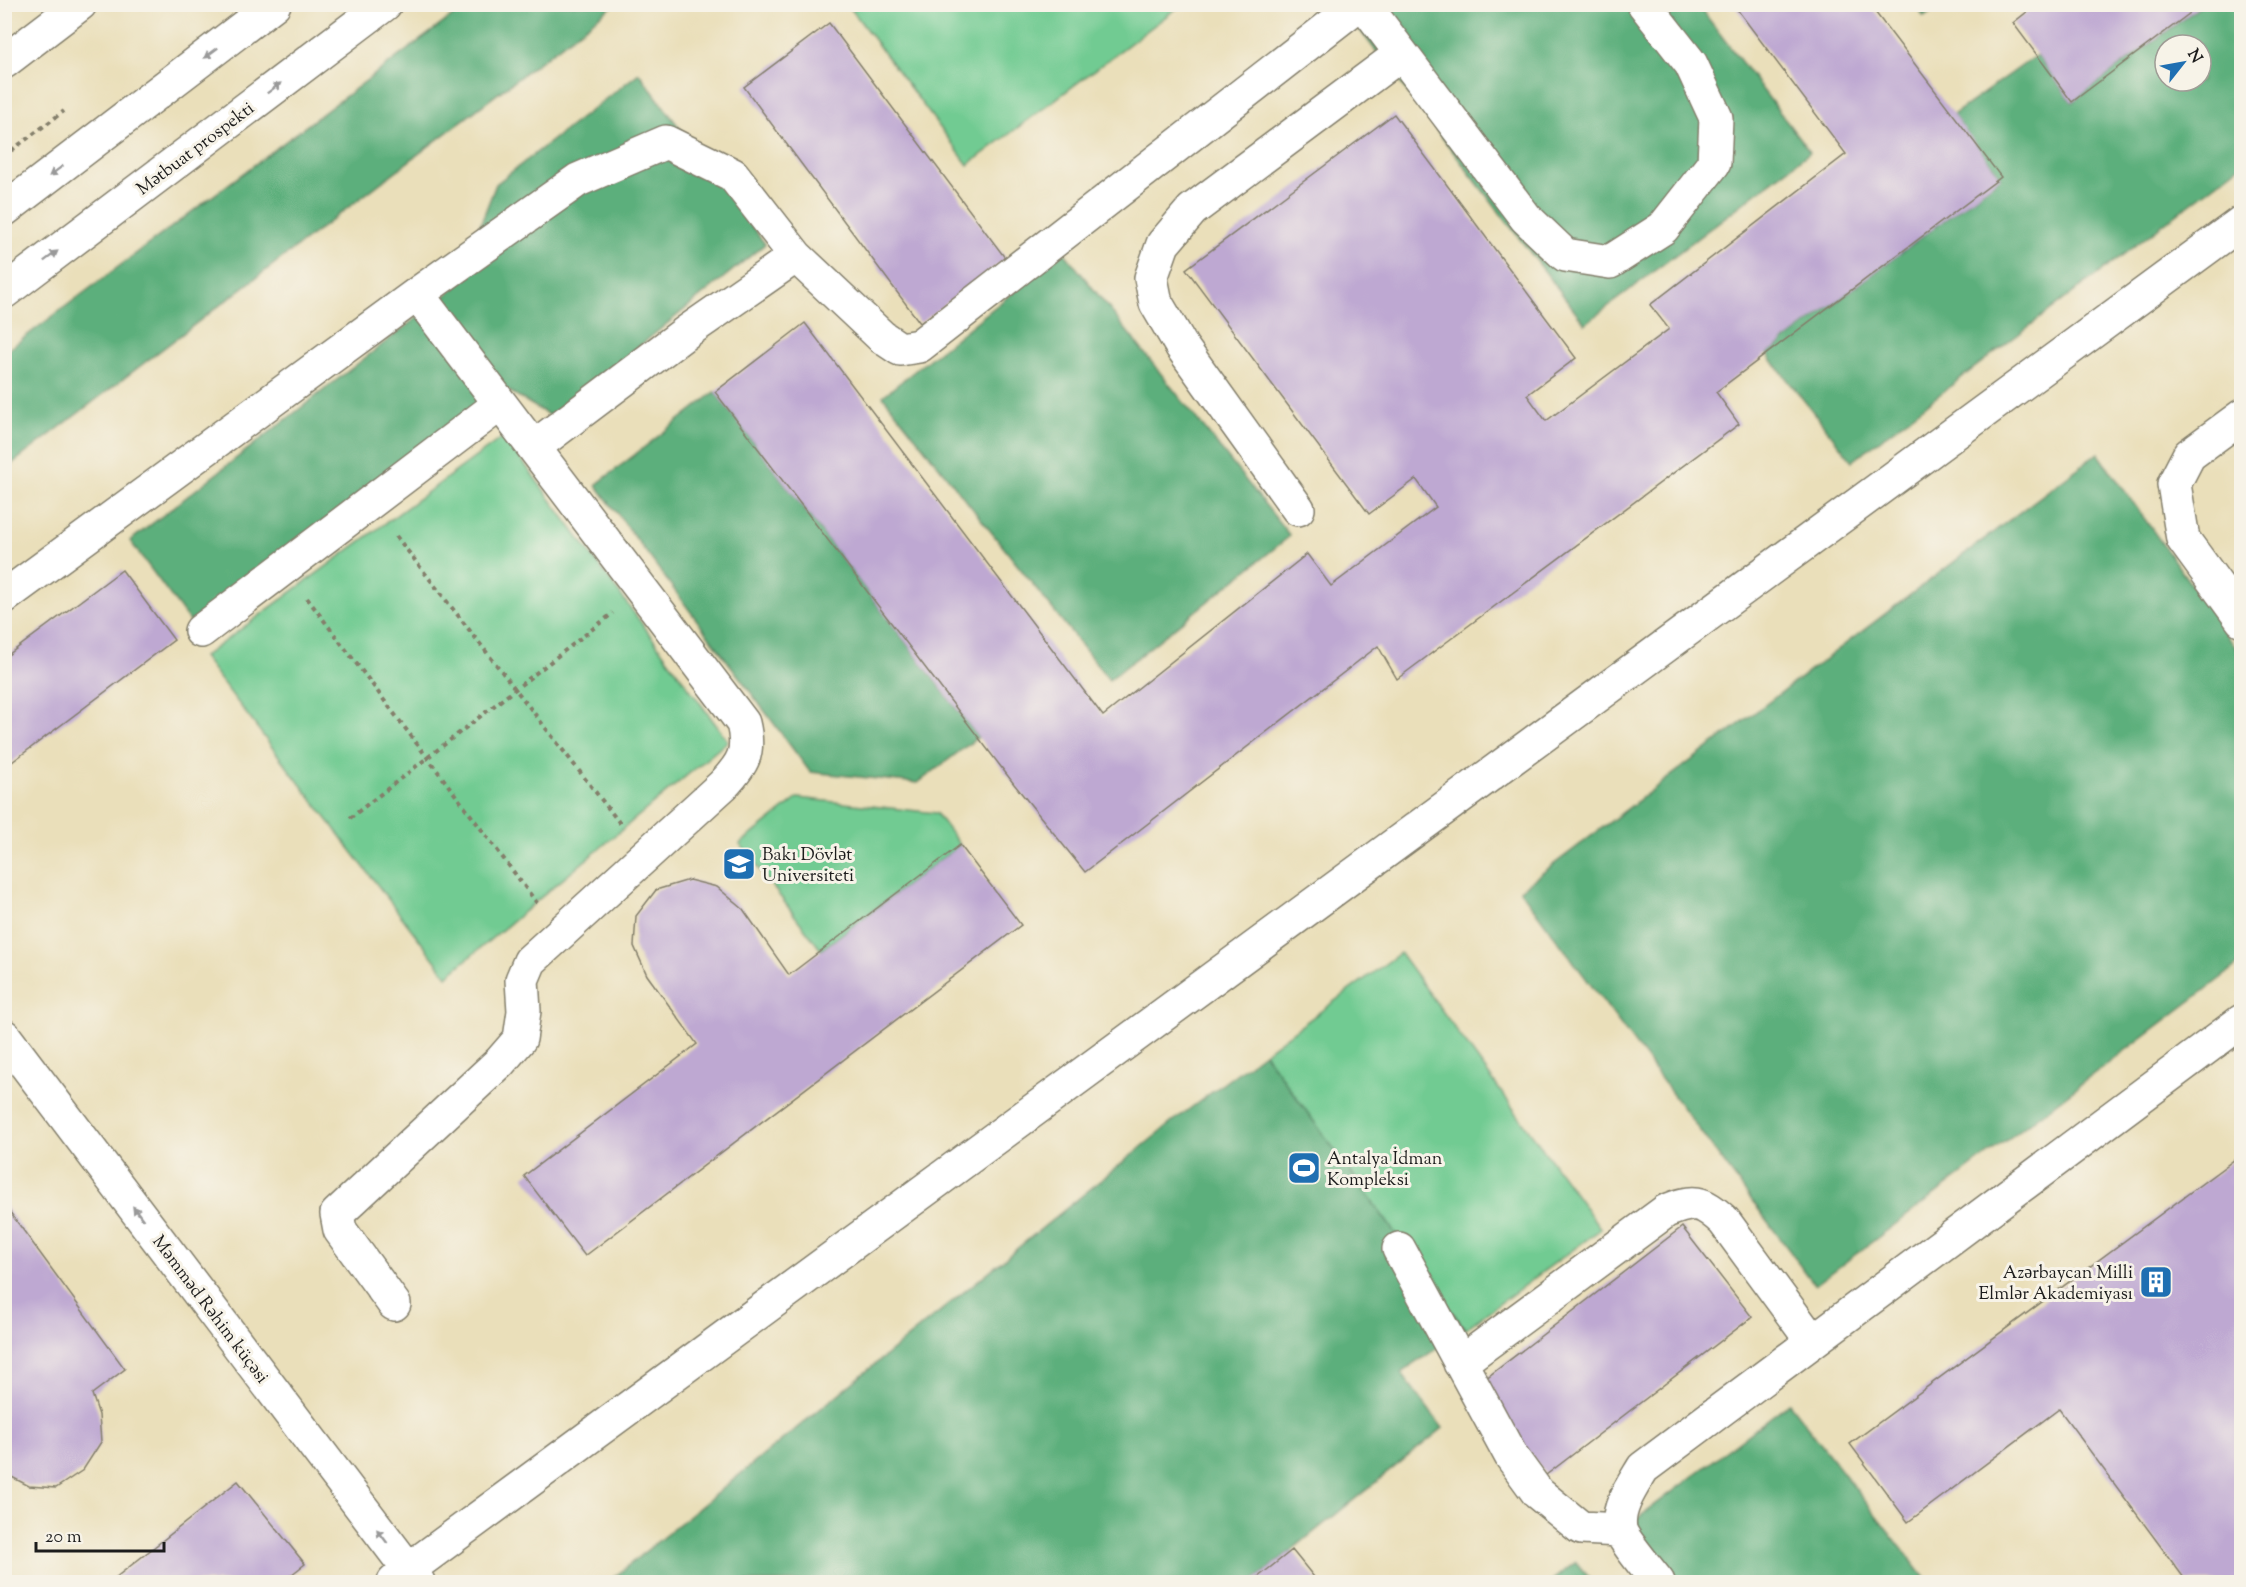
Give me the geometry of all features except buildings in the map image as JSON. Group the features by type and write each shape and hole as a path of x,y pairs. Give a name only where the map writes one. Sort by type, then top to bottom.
{"street":[{"path":"4,62 80,4"},
{"path":"4,210 274,4"},
{"name":"Mətbuat prospekti","path":"4,291 385,4"},
{"path":"4,597 417,294 578,180 666,142 733,175 796,256 882,337 900,349 919,346 1359,4"},
{"path":"1364,4 1526,218 1565,255 1610,262 1663,228 1714,163 1716,118 1690,64 1644,4"},
{"path":"1298,509 1182,347 1156,303 1151,278 1162,244 1191,210 1401,54"},
{"path":"407,1578 2241,222"},
{"path":"534,447 688,331 796,256"},
{"path":"394,1304 340,1230 337,1214 500,1062 520,1039 524,1011 522,980 530,961 741,766 747,742 742,723 417,294"},
{"path":"201,631 500,404"},
{"path":"2241,416 2189,455 2174,484 2183,539 2241,620"},
{"path":"1658,1582 1620,1530 1621,1512 1643,1468 2241,1021"},
{"name":"Məmməd Rəhim küçəsi","path":"4,1036 407,1578"},
{"path":"1460,1363 1666,1211 1690,1202 1708,1207 1724,1221 1812,1341"},
{"path":"1399,1250 1511,1456 1538,1493 1581,1528 1620,1530"}],"path":[{"path":"396,536 645,856"},
{"path":"350,818 641,590"},
{"path":"306,597 426,759 561,933"}],"green space":[{"path":"467,5 614,5 5,469 5,352"},
{"path":"848,5 1181,5 968,165"},
{"path":"1383,5 1698,5 1810,152 1585,324 1356,25"},
{"path":"1915,5 1941,5 1924,17"},
{"path":"2202,5 2241,5 2241,165 1852,461 1767,354 2001,177 1953,115 2037,55 2072,102 2153,42 2153,93 2213,93 2213,33 2164,33"},
{"path":"639,73 765,244 552,417 504,388 190,622 130,541 456,287 496,184"},
{"path":"1064,252 1290,536 1109,680 883,396"},
{"path":"715,392 978,737 918,783 810,772 596,485"},
{"path":"504,436 728,741 447,976 203,657"},
{"path":"2098,453 2241,655 2241,963 1815,1285 1520,890"},
{"path":"798,798 936,813 960,845 821,950 740,844"},
{"path":"1400,953 1601,1229 1465,1329 1264,1053"},
{"path":"1264,1053 1465,1329 1401,1373 1443,1428 1252,1582 608,1582 1176,1119"},
{"path":"1789,1403 1928,1582 1675,1582 1630,1524"},
{"path":"1576,1562 1592,1582 1550,1582"}],"place":[{"name":"Bakı Dövlət Universiteti","path":"739,864"},
{"name":"Antalya İdman Kompleksi","path":"1304,1168"},
{"name":"Azərbaycan Milli Elmlər Akademiyası","path":"2156,1282"}]}
